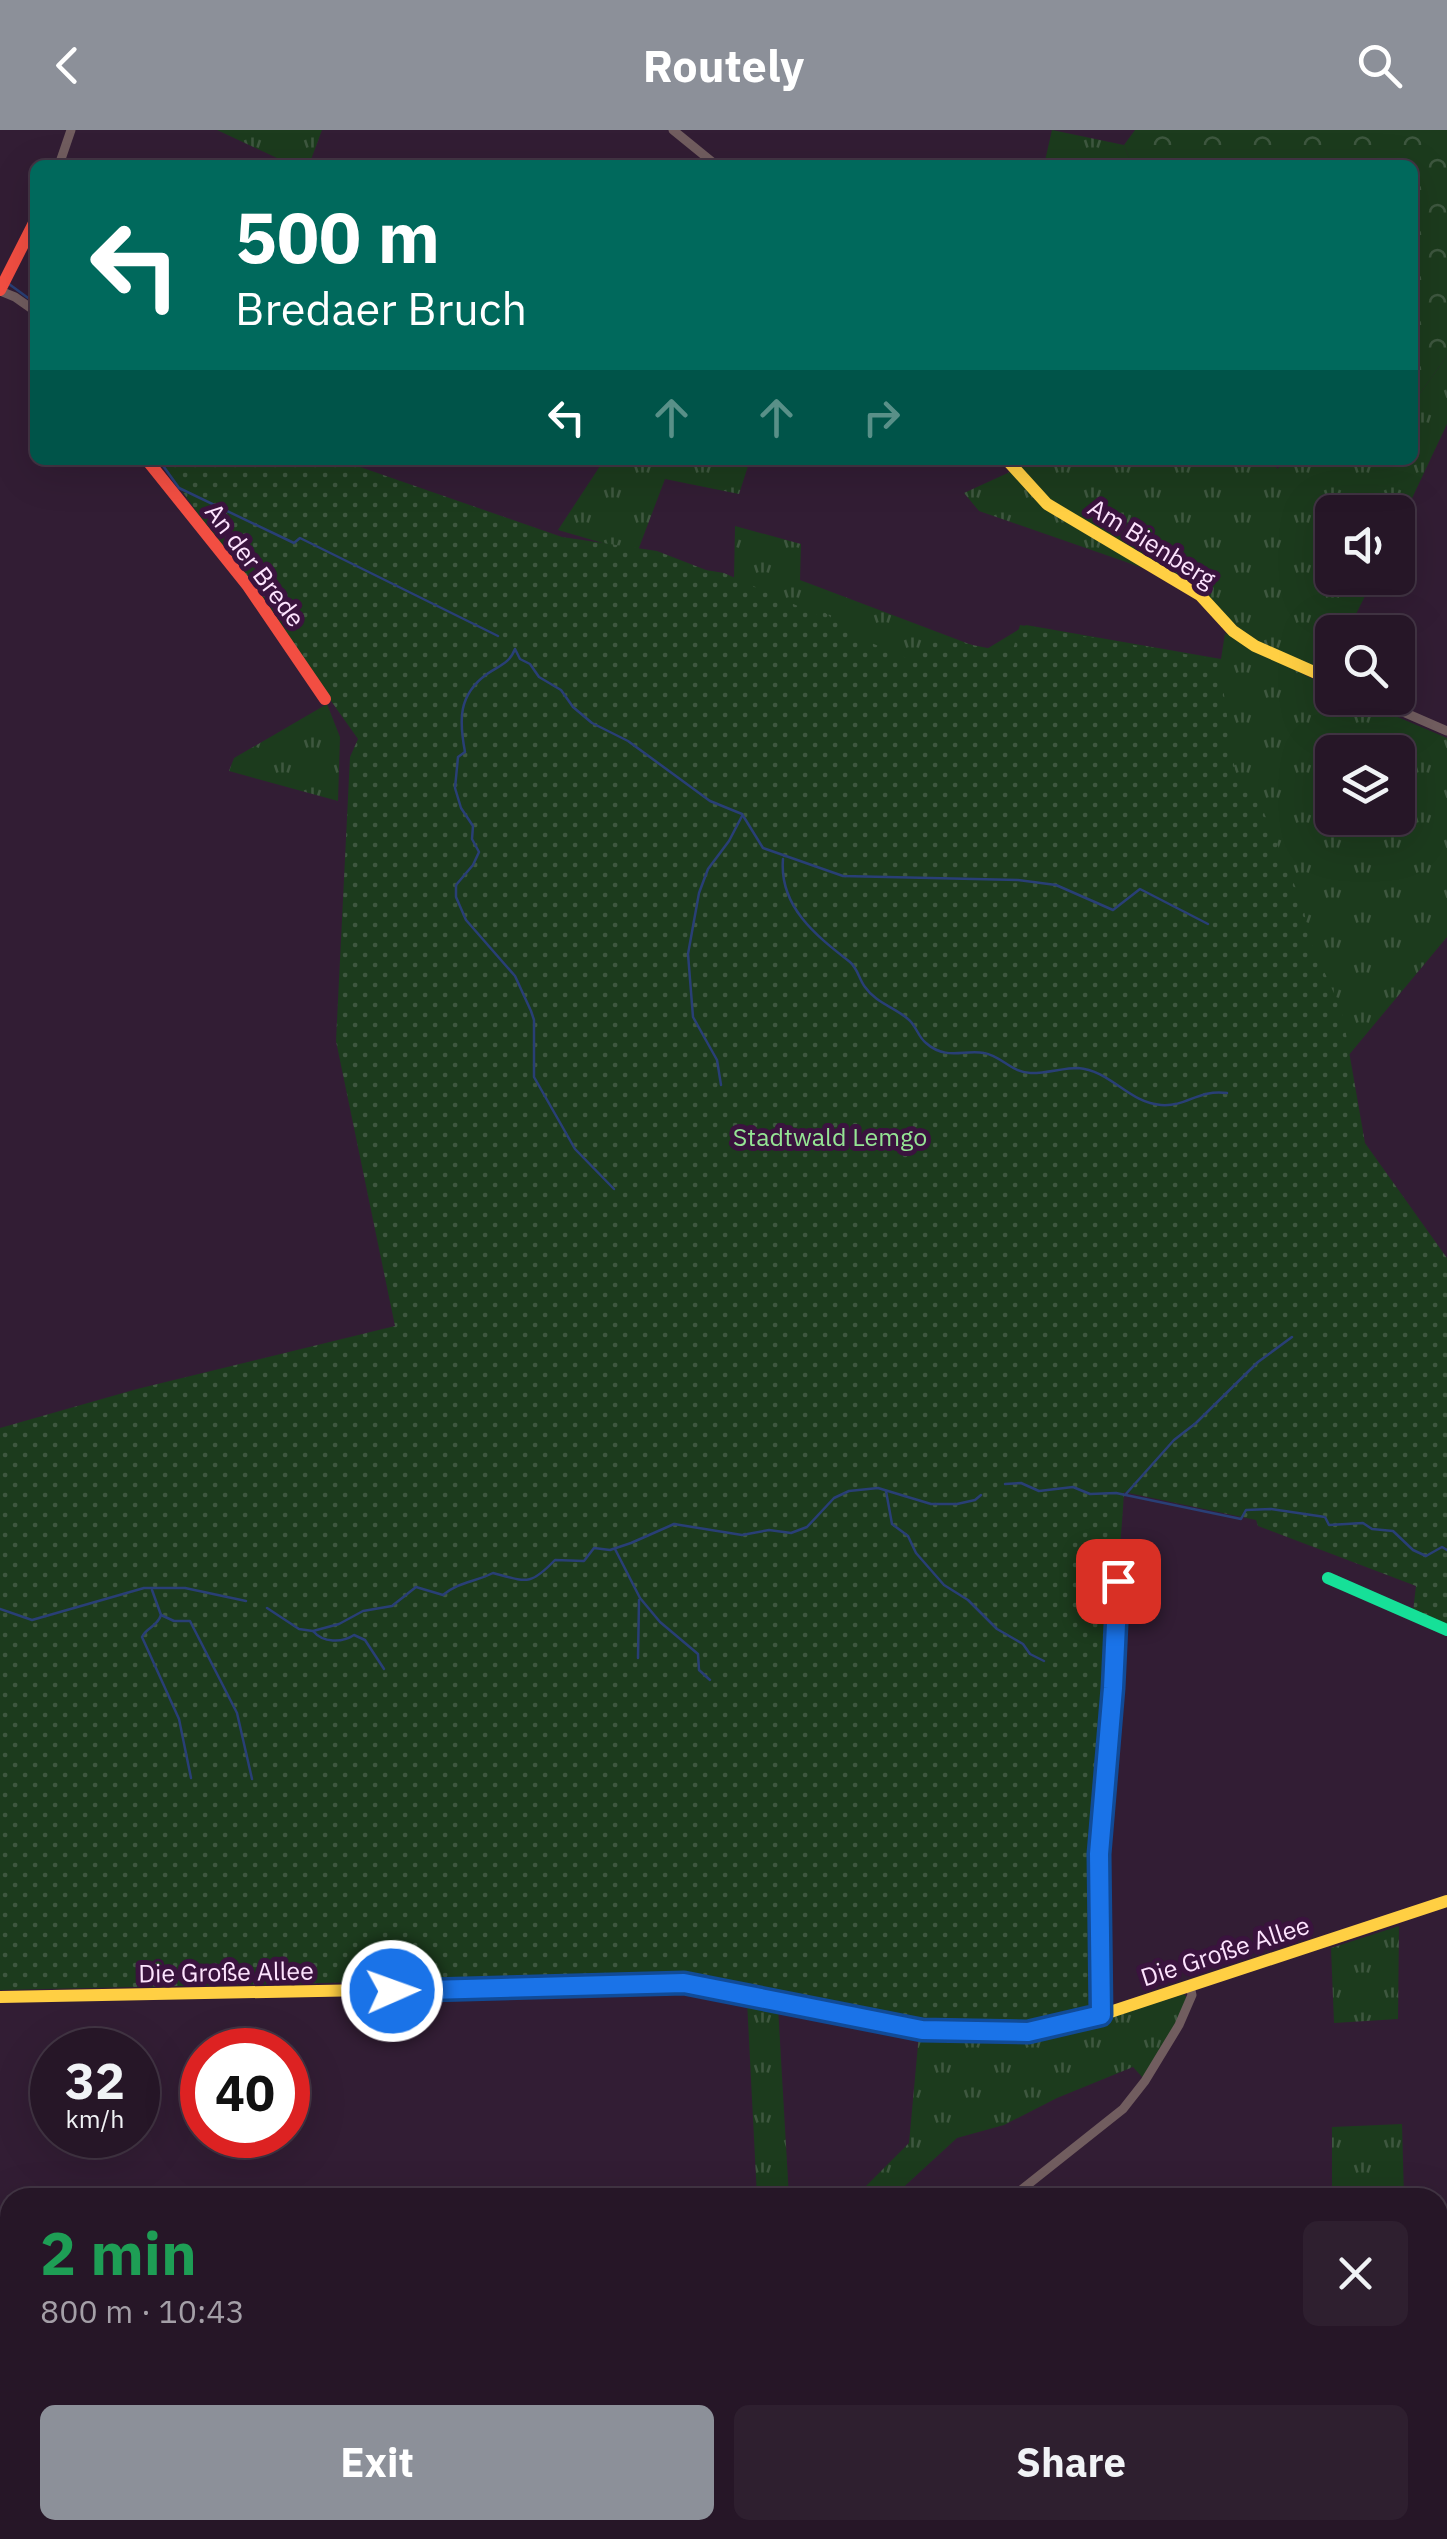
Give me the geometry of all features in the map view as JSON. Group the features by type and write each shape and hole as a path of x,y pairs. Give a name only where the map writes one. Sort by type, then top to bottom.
{"street":[{"path":"62,160 71,130"},
{"path":"672,130 710,160"},
{"path":"30,231 0,290 30,307"},
{"name":"An der Brede","path":"151,465 248,586 325,698"},
{"name":"Am Bienberg","path":"1012,465 1048,504 1200,595 1233,631 1254,646 1315,673"},
{"path":"1410,715 1447,731"},
{"path":"1328,1578 1447,1630"},
{"path":"1101,2015 1099,1854 1118,1581"},
{"name":"Die Große Allee","path":"0,1998 684,1983 922,2030 1028,2032 1101,2015 1447,1901"},
{"path":"1024,2188 1124,2109 1178,2025 1192,1995 1190,1986"}],"green space":[{"path":"217,130 322,130 311,160 281,160"},
{"path":"1052,130 1124,145 1130,160 1045,160"},
{"path":"1135,130 1447,130 1447,356 1418,396 1418,160 1130,160 1124,145"},
{"path":"1447,356 1447,424 1414,495 1315,495 1315,595 1366,595 1356,615 1315,615 1315,668 1256,644 1228,618 1050,501 1018,465 1273,465 1278,469 1280,465 1418,465 1418,396"},
{"name":"Stadtwald Lemgo","path":"164,465 354,465 562,537 657,551 724,573 818,615 822,610 849,633 917,663 928,636 1012,653 1020,625 1219,660 1236,777 1246,780 1256,794 1303,905 1309,938 1342,1011 1365,1143 1447,1258 1447,1625 1413,1611 1416,1586 1258,1526 1256,1520 1124,1492 1098,1767 1095,2012 1043,2024 968,2030 679,1975 0,1990 0,1428 137,1389 395,1326 336,1041 350,757 358,739"},
{"path":"601,465 748,465 739,494 665,479 637,553 558,530"},
{"path":"1012,471 1033,496 1149,570 979,511 964,493"},
{"path":"735,526 801,544 800,580 985,650 1026,625 1221,659 1225,633 1315,680 1315,715 1393,715 1447,738 1447,937 1343,1062 734,578"},
{"path":"327,704 340,737 338,801 229,771 234,758"},
{"path":"1399,1926 1398,2019 1334,2023 1331,1948"},
{"path":"1184,1994 1187,1998 1177,2024 1144,2079 1133,2067 1004,2125 957,2138 903,2188 864,2188 909,2143 919,2034 1026,2038"},
{"path":"747,2001 778,2007 788,2188 757,2188"},
{"path":"1402,2124 1404,2188 1332,2188 1332,2127"}],"waterway":[{"path":"9,284 30,299"},
{"path":"163,465 179,488 294,543 300,538 498,636"},
{"path":"614,1189 575,1149 534,1077 531,1011 515,976 466,920 456,897 456,885 479,852 472,839 473,826 461,808 455,788 458,757 465,752 463,709 477,682 507,661 515,649 520,659 561,690 592,723 628,741 710,801 742,814 763,848 843,876 1018,880 1056,885 1113,910 1140,889 1208,924"},
{"path":"721,1085 717,1060 693,1017 688,954 699,893 708,869 742,816"},
{"path":"783,859 787,891 802,918 853,965 869,992 908,1019 933,1048 948,1053 984,1053 1025,1073 1089,1070 1139,1099 1161,1105 1208,1093 1227,1093"},
{"path":"1125,1495 1174,1440 1258,1362 1292,1337"},
{"path":"1005,1484 1021,1483 1039,1491 1073,1487 1090,1494 1116,1493 1241,1519 1246,1510 1271,1509 1325,1517 1329,1525 1363,1523 1372,1529 1393,1531 1413,1550 1426,1556 1442,1547 1447,1550"},
{"path":"267,1608 299,1629 313,1631 339,1624 363,1611 392,1606 416,1587 443,1595 493,1573 527,1580 555,1560 584,1561 594,1548 610,1550 674,1524 742,1535 769,1530 791,1533 807,1527 834,1498 849,1491 878,1488 931,1504 957,1504 981,1495"},
{"path":"886,1491 892,1524 908,1536 916,1553 944,1585 1044,1661"},
{"path":"615,1549 640,1598 660,1622 698,1654 699,1670 710,1680"},
{"path":"0,1609 32,1620 144,1588 185,1588 246,1601"},
{"path":"152,1590 161,1615 142,1637 179,1719 191,1778"},
{"path":"638,1658 639,1600"},
{"path":"161,1615 174,1621 190,1621 237,1713 252,1779"},
{"path":"313,1631 327,1640 354,1635 365,1640 384,1669"}],"traffic: fast":[{"path":"1328,1578 1447,1630"},
{"path":"1101,2015 1099,1853 1113,1687 1117,1581"}],"traffic: slow":[{"path":"1012,465 1047,504 1200,595 1233,631 1255,646 1315,672"},
{"path":"1095,2017 1447,1901"},
{"path":"0,1997 574,1986"}],"traffic: jam":[{"path":"0,290 30,231"},
{"path":"151,465 248,586 325,699"},
{"path":"574,1986 684,1983 922,2030 1028,2032 1095,2017"}],"route":[{"path":"392,1991 684,1983 922,2030 1028,2032 1101,2015 1099,1854 1118,1581"}]}
